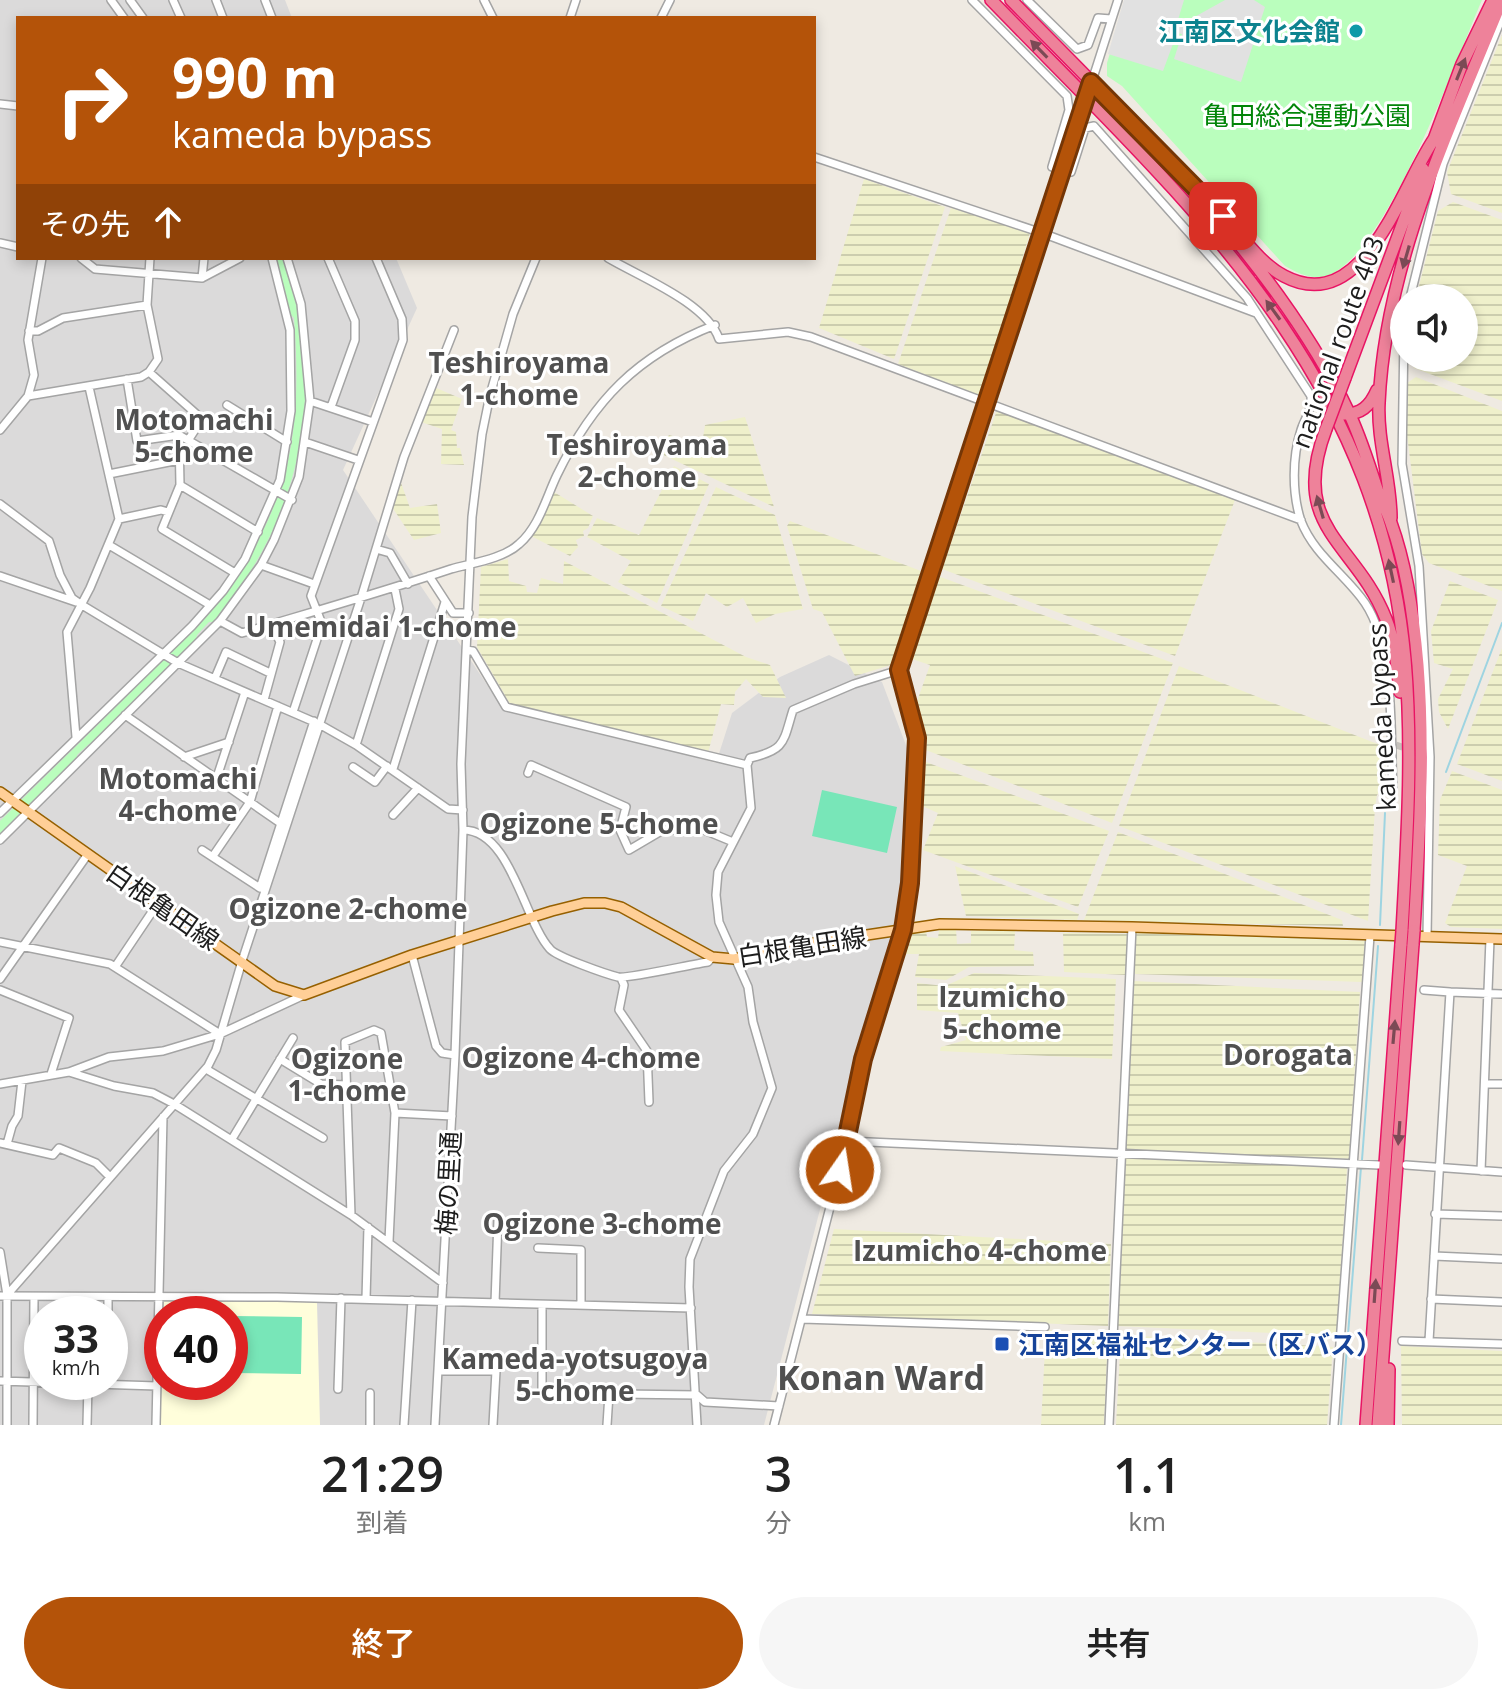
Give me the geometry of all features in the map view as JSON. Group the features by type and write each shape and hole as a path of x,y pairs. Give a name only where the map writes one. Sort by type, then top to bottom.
{"highway":[{"name":"kameda bypass","path":"991,0 1181,197 1243,269 1287,328 1335,412 1370,494 1392,576 1405,658 1410,788 1408,937 1378,1425"},
{"name":"kameda bypass","path":"1011,0 1150,144 1255,264 1328,373 1350,415 1391,524 1406,587 1418,665 1420,808 1366,1425"},
{"name":"national route 403","path":"1410,788 1398,671 1387,620 1372,591 1334,541 1320,514 1315,466 1462,64 1493,0"},
{"name":"national route 403","path":"1391,524 1391,501 1379,426 1380,382 1397,287 1414,227 1502,0"},
{"name":"national route 403","path":"1150,144 1281,275 1302,284 1323,285 1342,277 1357,265 1379,238 1425,150 1436,136"},
{"name":"national route 403","path":"1335,412 1350,415 1365,409 1380,382"},
{"path":"1388,1296 1388,1425"},
{"path":"1358,1425 1362,1387 1369,1375"}],"main road":[{"name":"白根亀田線","path":"0,792 275,986 304,995 511,922 584,903 621,907 712,957 734,959 807,944 940,924 1502,939"}],"street":[{"path":"998,26 972,0 1067,96 1069,110 1052,167 1071,172 1085,128 1094,126 1247,298 1311,396 1312,405 1301,428 1294,468 1301,520 1310,540 1368,607 1384,653 1393,744 1393,790"},
{"path":"1027,0 1077,49 1088,45 1098,18 1111,19"},
{"path":"774,1425 847,1141 863,1059 903,930 910,883 917,738 899,670 1118,0"},
{"path":"1413,284 1443,164 1502,17"},
{"path":"816,158 1042,233 1258,314"},
{"path":"0,430 28,396 34,375 28,340 42,260"},
{"path":"84,260 95,269 202,278 236,260"},
{"path":"95,269 96,260"},
{"path":"28,396 141,377 149,372 158,359 147,305 150,260"},
{"path":"202,278 204,260"},
{"path":"0,813 164,654 210,605 235,573 258,532 276,493 287,442 292,387 290,330 272,260"},
{"path":"0,840 220,621 261,565 292,500 305,442 310,401 301,304 288,260"},
{"path":"329,260 355,321 355,340 331,407"},
{"path":"293,712 322,624 311,596 314,584 403,340 402,319 377,260"},
{"name":"梅の里通","path":"435,1425 455,1055 463,830 461,764 472,517 482,434 500,357 513,314 535,260"},
{"path":"612,260 671,292 715,325 719,339 788,332 811,337 1301,520"},
{"path":"29,331 38,331 63,318 147,305"},
{"path":"220,621 242,633 395,589 508,552 527,536 586,421 640,366 678,339 715,325"},
{"path":"202,850 260,888 280,823 361,598 404,457 454,330"},
{"path":"149,372 202,419 189,439"},
{"path":"1403,372 1402,464 1419,566 1427,756 1427,937"},
{"path":"127,379 137,441 179,435 292,500"},
{"path":"76,737 67,632 119,519 89,387"},
{"path":"310,401 373,422"},
{"path":"227,405 287,442"},
{"path":"179,435 180,485 162,529 235,573"},
{"path":"305,442 358,460"},
{"path":"109,474 179,460"},
{"path":"180,485 258,532"},
{"path":"0,504 49,541 60,575 72,598 82,605 178,663 317,722 356,745 448,809 463,810"},
{"path":"119,519 161,510 168,512"},
{"path":"109,545 210,605"},
{"path":"376,549 390,553 408,584"},
{"path":"261,565 314,584"},
{"path":"0,576 82,605"},
{"path":"429,576 453,613 469,613"},
{"path":"356,745 399,609 395,589"},
{"path":"353,767 375,782 390,768 445,602"},
{"path":"264,700 280,642 271,624"},
{"path":"466,650 473,651 506,707 747,765"},
{"path":"215,678 226,652 270,673"},
{"path":"697,1425 690,1259 724,1171 753,1134 772,1088 753,1022 748,987 719,922 716,895 718,872 751,808 747,765 750,758 772,753 783,742 793,710 854,684 899,670"},
{"path":"216,780 245,692"},
{"path":"213,856 250,802 278,706"},
{"path":"125,715 280,823"},
{"path":"3,1296 206,1069 216,1050 317,722"},
{"path":"184,757 229,742"},
{"path":"528,773 531,765 626,807 620,830 629,850 663,830 704,830 733,842"},
{"path":"393,815 418,788"},
{"path":"463,830 474,831 506,862 552,952 621,978 708,962 712,957"},
{"path":"0,979 88,854"},
{"path":"115,967 158,903"},
{"path":"1109,1425 1132,927"},
{"path":"1334,1425 1370,936"},
{"path":"1481,1171 1490,939"},
{"path":"0,942 115,967 220,1034"},
{"path":"412,955 436,1046 442,1053 455,1055"},
{"path":"621,978 624,985 619,1010 647,1051 649,1102"},
{"path":"0,990 69,1018 51,1074"},
{"path":"1424,990 1502,994"},
{"path":"1429,1341 1450,992"},
{"path":"0,1084 69,1072 109,1057 163,1051 220,1034 304,995"},
{"path":"351,1215 345,1042 374,1030 381,1033 395,1113 389,1241"},
{"path":"232,1139 293,1038"},
{"path":"280,1059 321,1084 347,1085"},
{"path":"206,1069 323,1138"},
{"path":"69,1072 114,1086 153,1093 174,1104 351,1215 443,1283"},
{"path":"22,1081 18,1116 3,1144 53,1155 59,1148 96,1163 110,1177"},
{"path":"1485,1084 1502,1084"},
{"path":"395,1113 452,1116"},
{"path":"160,1296 163,1117"},
{"path":"847,1141 1379,1165"},
{"path":"1406,1165 1502,1172"},
{"path":"1435,1214 1502,1216"},
{"path":"495,1303 498,1220"},
{"path":"366,1299 368,1227"},
{"path":"538,1248 581,1250 581,1305"},
{"path":"0,1252 7,1425"},
{"path":"1434,1256 1502,1259"},
{"path":"3,1296 24,1297"},
{"path":"248,1297 691,1308"},
{"path":"338,1389 341,1298"},
{"path":"1431,1299 1502,1302"},
{"path":"404,1425 412,1300"},
{"path":"542,1305 542,1393 697,1395 705,1402 779,1406"},
{"path":"802,1319 1045,1327"},
{"path":"1402,1341 1502,1344"},
{"path":"438,1371 496,1371 493,1425"},
{"path":"4,1381 24,1382"},
{"path":"370,1393 370,1425"},
{"path":"607,1425 609,1394"},
{"path":"33,1425 34,1400"},
{"path":"87,1425 88,1400"},
{"path":"156,1425 157,1400"}],"shaded area":[{"path":"0,0 285,0 291,16 16,16 16,260 397,260 417,308 343,470 500,704 716,763 732,713 780,677 829,655 882,682 912,761 903,890 764,1425 0,1425"},
{"path":"1124,0 1184,0 1177,23 1185,26 1189,20 1225,0 1254,0 1265,7 1241,82 1174,59 1182,34 1177,33 1163,71 1108,54"},
{"path":"1502,35 1502,213 1451,194 1447,172"},
{"path":"864,179 945,207 894,359 819,328"},
{"path":"1453,202 1502,220 1502,401 1425,372 1478,372 1478,284 1420,284 1438,211"},
{"path":"951,208 1030,233 981,396 898,364"},
{"path":"1416,377 1502,411 1502,591 1429,563 1422,554 1404,411 1404,385"},
{"path":"434,387 462,399 451,430 456,432 457,448 460,448 464,465 441,464 442,429 421,422"},
{"path":"997,410 1235,500 1175,656 942,569"},
{"path":"745,417 774,507 657,452 669,435 702,444 705,425"},
{"path":"674,466 709,484 657,603 618,582 631,561 587,537 597,518 639,535"},
{"path":"400,480 410,508 437,504 441,533 414,540 392,507"},
{"path":"716,487 775,515 803,609 775,614 756,623 743,598 727,607 706,593 693,621 661,606"},
{"path":"554,492 593,516 588,528 583,531 584,536 576,540 578,547 570,556 531,536"},
{"path":"790,521 921,571 891,665 855,676 822,612 813,609 787,526"},
{"path":"508,559 509,581 526,586 527,592 537,593 541,578 563,584 564,561 746,657 770,665 786,698 763,697 746,679 735,692 734,705 721,704 708,753 510,704 477,647 481,567"},
{"path":"938,576 1173,663 1112,823 926,750 927,738 916,704 930,665 912,659"},
{"path":"1450,581 1498,600 1448,729 1439,712 1438,699 1453,669 1434,663 1431,631"},
{"path":"1502,648 1502,781 1457,764"},
{"path":"1179,666 1380,745 1386,763 1386,783 1377,795 1375,807 1368,921 1119,826"},
{"path":"926,762 1109,831 1078,907 923,850 938,813 922,806"},
{"path":"1452,771 1502,790 1502,929 1451,927 1445,923 1467,866 1438,855 1440,800"},
{"path":"1118,832 1342,920 1343,926 1084,920"},
{"path":"955,866 1079,914 1077,920 966,916"},
{"path":"956,929 957,944 971,943 971,931 1015,931 1014,950 1033,952 1034,966 969,967 946,980 915,977 919,954 902,954 909,934 926,931 927,937 938,938 939,930"},
{"path":"1063,933 1128,934 1126,975 1064,972"},
{"path":"1135,933 1365,941 1362,982 1135,974"},
{"path":"974,973 1116,979 1112,1059 940,1051 941,1047 966,1040 958,1013 917,1010 917,983 945,986"},
{"path":"1133,981 1360,992 1349,1159 1125,1151"},
{"path":"1124,1158 1347,1168 1337,1336 1117,1326"},
{"path":"834,1229 1111,1244 1108,1326 812,1314"},
{"path":"248,1301 317,1302 320,1425 159,1425 160,1400 248,1400"},
{"path":"1046,1330 1108,1333 1104,1425 1041,1425"},
{"path":"1121,1335 1333,1347 1327,1425 1116,1425"},
{"path":"1401,1346 1502,1351 1502,1425 1402,1425"}],"green space":[{"name":"亀田総合運動公園","path":"1126,0 1482,0 1437,108 1395,196 1372,234 1349,262 1326,276 1315,277 1285,266 1122,86 1107,76 1107,63"},
{"path":"276,260 285,260 297,299 304,349 305,391 302,433 293,474 280,513 262,551 213,622 209,622 94,744 89,744 77,755 77,760 0,835 0,821 215,603 259,538 281,486 291,445 296,402 296,359 294,318 290,314"},
{"path":"822,790 897,807 887,853 812,836"},
{"path":"248,1316 302,1317 301,1374 248,1373"}],"waterway":[{"path":"1446,772 1502,623"},
{"path":"1380,925 1385,813"},
{"path":"1362,1160 1378,946"},
{"path":"1341,1425 1361,1167"}],"tunnel":[{"path":"1396,745 1411,750"}],"place":[{"name":"江南区文化会館","path":"1356,31"},
{"name":"江南区福祉センター（区バス）","path":"1002,1344"}],"district":[{"name":"Teshiroyama 1-chome","path":"519,378"},
{"name":"Motomachi 5-chome","path":"194,435"},
{"name":"Teshiroyama 2-chome","path":"637,460"},
{"name":"Umemidai 1-chome","path":"381,626"},
{"name":"Motomachi 4-chome","path":"178,794"},
{"name":"Ogizone 5-chome","path":"599,823"},
{"name":"Ogizone 2-chome","path":"348,908"},
{"name":"Izumicho 5-chome","path":"1002,1012"},
{"name":"Dorogata","path":"1288,1054"},
{"name":"Ogizone 4-chome","path":"581,1057"},
{"name":"Ogizone 1-chome","path":"347,1074"},
{"name":"Ogizone 3-chome","path":"602,1223"},
{"name":"Izumicho 4-chome","path":"980,1250"},
{"name":"Kameda-yotsugoya 5-chome","path":"575,1374"},
{"name":"Konan Ward","path":"881,1377"}],"route":[{"path":"840,1170 863,1059 903,930 910,883 917,738 899,670 1091,82 1223,216"}]}
